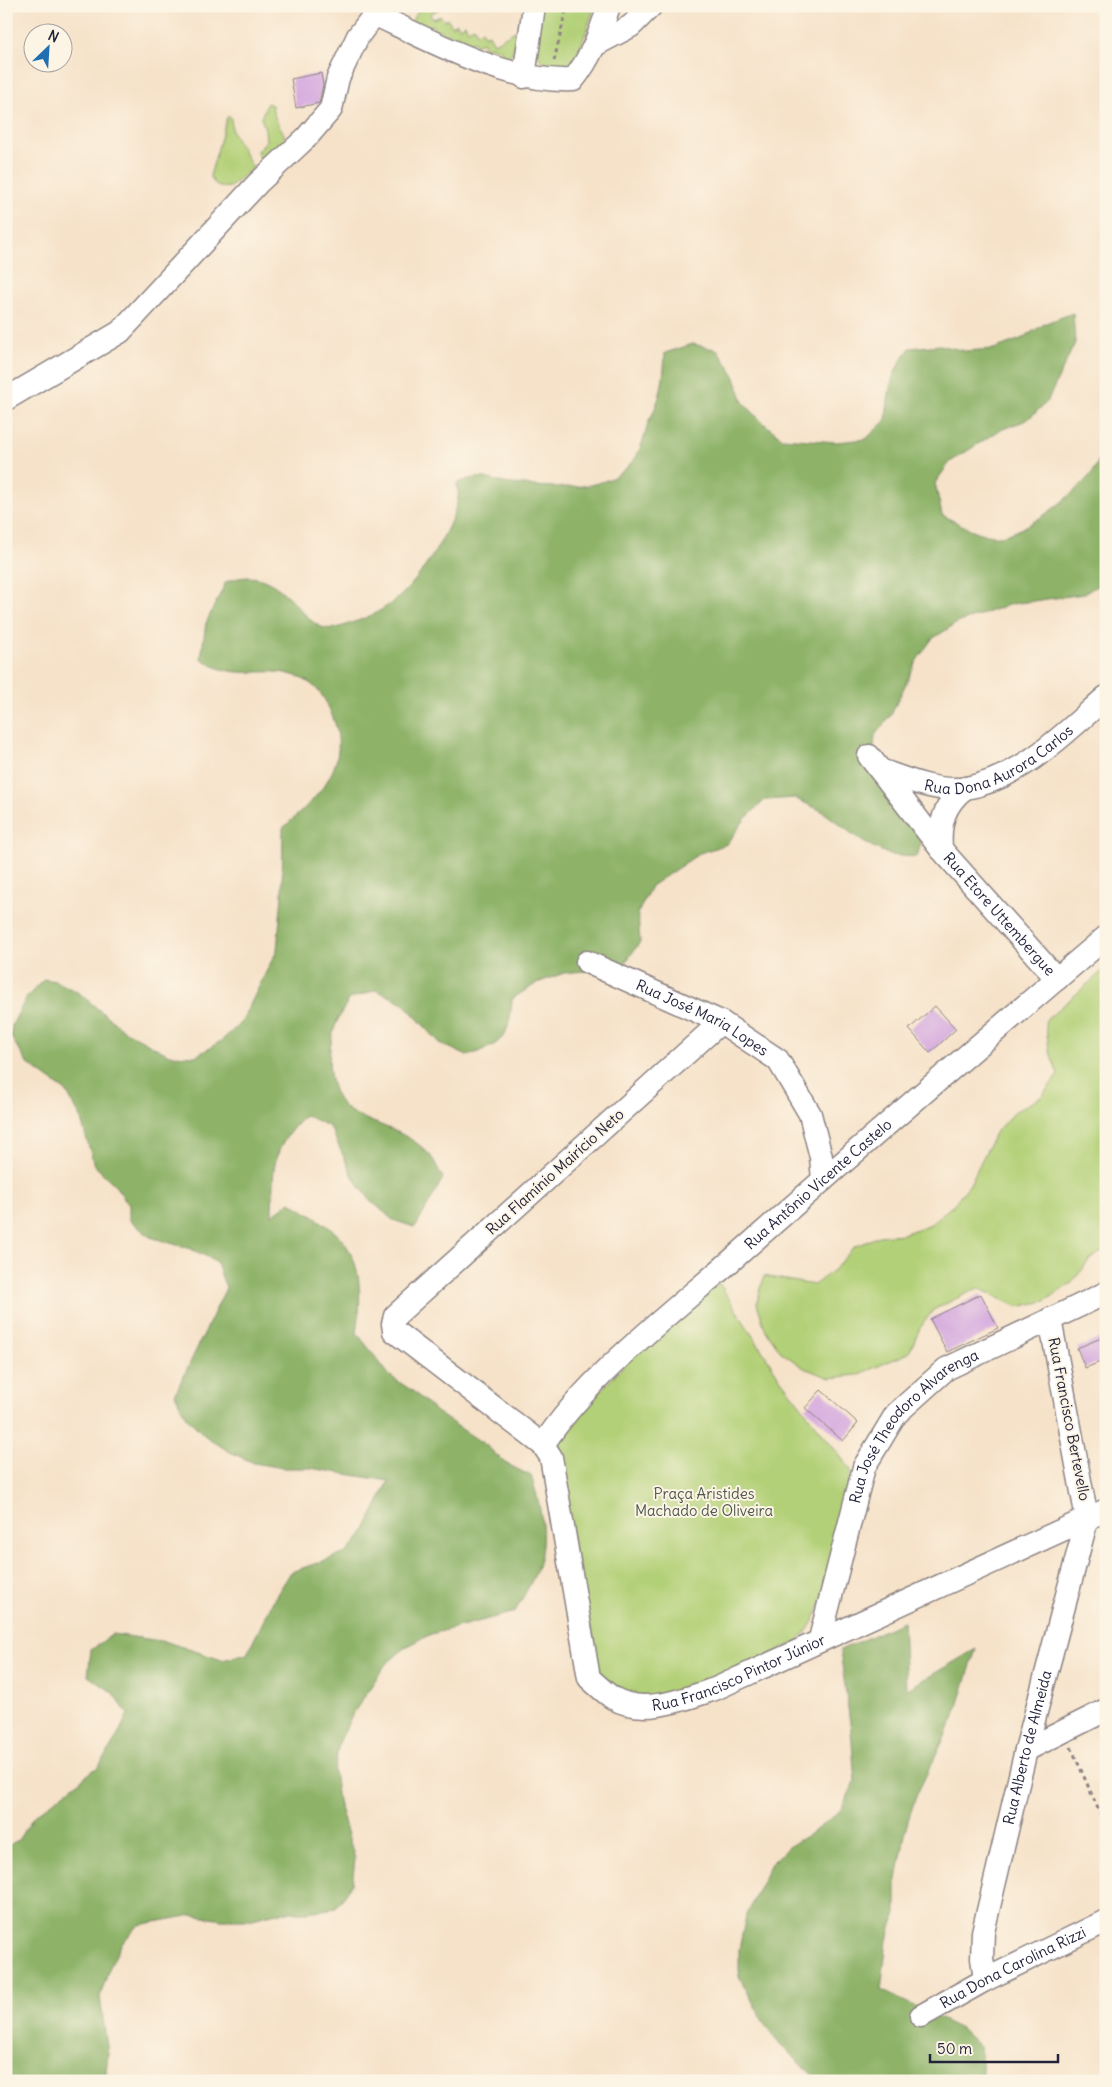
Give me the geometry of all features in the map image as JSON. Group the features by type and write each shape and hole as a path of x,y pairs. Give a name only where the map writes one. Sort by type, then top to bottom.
{"street":[{"path":"524,76 534,6"},
{"path":"6,400 120,332 258,184 308,138 331,109 338,78 358,36 377,10 448,48 524,76 549,81 573,80 583,68 595,45 606,15 636,6"},
{"path":"595,45 631,26 652,6"},
{"name":"Rua Dona Aurora Carlos","path":"875,763 905,779 940,787 965,788 1000,777 1030,760 1106,697"},
{"name":"Rua Etore Uttembergue","path":"875,763 941,849 1057,979"},
{"name":"Rua Etore Uttembergue","path":"941,849 942,819 948,805 965,788"},
{"name":"Rua Antônio Vicente Castelo","path":"543,1445 558,1421 623,1356 823,1180 1106,937"},
{"name":"Rua José Maria Lopes","path":"587,962 721,1022 778,1060 810,1114 821,1157 823,1180"},
{"name":"Rua Flamínio Mairício Neto","path":"543,1445 394,1331 393,1324 396,1316 721,1022"},
{"name":"Rua José Theodoro Alvarenga","path":"820,1639 864,1467 896,1414 946,1369 1106,1293"},
{"name":"Rua Francisco Bertevello","path":"1050,1320 1096,1514"},
{"name":"Rua Francisco Pintor Júnior","path":"543,1445 551,1457 589,1678 609,1695 626,1703 640,1705 654,1705 715,1689 820,1639 1096,1514"},
{"name":"Rua Alberto de Almeida","path":"985,1980 982,1958 983,1932 1026,1750 1096,1514"},
{"path":"1026,1750 1106,1710"},
{"name":"Rua Dona Carolina Rizzi","path":"921,2016 985,1980 1106,1921"}],"path":[{"path":"549,81 567,6"},
{"path":"1063,1730 1106,1827"}],"green space":[{"path":"539,6 595,6 575,63 556,71 540,59 536,44"},
{"path":"442,7 430,14 433,19 441,16 444,21 448,19 452,26 457,23 459,27 465,24 468,30 474,27 477,33 482,30 485,36 489,34 494,43 515,31 515,43 511,54 505,60 500,49 495,51 492,46 485,49 482,42 476,45 474,41 467,44 465,39 460,41 458,35 451,37 449,33 443,35 440,30 435,32 432,25 423,30 412,21 422,9"},
{"path":"267,103 272,105 274,115 284,134 284,138 282,144 264,160 260,159 257,152 266,141 265,129 261,118"},
{"path":"227,117 231,117 232,131 253,168 230,187 220,187 213,182 210,176"},
{"path":"1073,313 1075,343 1047,402 1027,420 1000,430 950,462 935,483 942,515 986,535 999,536 1010,534 1049,512 1074,492 1093,471 1106,443 1106,580 1084,594 1011,604 957,623 932,639 917,660 891,715 875,735 873,762 924,832 917,857 890,855 863,842 822,811 794,798 765,800 745,819 727,844 700,853 651,886 638,913 640,942 625,963 593,970 564,973 537,983 512,999 506,1031 497,1043 489,1047 467,1056 440,1043 403,1003 376,990 349,999 335,1026 331,1040 330,1076 338,1098 353,1113 401,1134 419,1145 432,1157 443,1178 417,1225 414,1227 393,1220 371,1201 354,1179 330,1127 305,1115 293,1128 279,1150 274,1172 272,1215 290,1202 321,1221 338,1235 352,1257 359,1281 357,1333 390,1376 414,1392 436,1412 487,1446 505,1463 531,1476 537,1496 542,1527 542,1548 538,1566 515,1612 431,1634 406,1647 385,1665 351,1717 339,1743 334,1772 338,1801 355,1859 352,1884 336,1908 307,1912 280,1912 249,1920 222,1920 193,1915 139,1925 121,1944 109,1969 100,1997 108,2054 105,2081 6,2081 6,1847 18,1840 34,1816 99,1766 116,1739 128,1714 112,1692 88,1676 91,1650 113,1634 167,1642 222,1660 247,1654 274,1599 291,1572 346,1553 363,1534 389,1481 310,1468 283,1468 254,1463 228,1451 204,1435 186,1417 175,1394 226,1288 216,1261 191,1249 150,1237 129,1219 129,1205 114,1184 94,1165 80,1116 66,1091 27,1063 11,1037 12,1025 27,997 44,979 55,981 79,993 122,1029 169,1055 196,1056 221,1041 241,1023 277,950 282,896 283,828 309,804 329,778 338,748 337,731 325,700 309,682 284,673 225,670 213,666 201,658 206,623 226,582 249,577 268,582 285,594 312,621 325,628 342,626 376,613 407,590 435,552 455,510 458,496 457,483 475,478 486,478 512,484 544,487 578,487 610,479 623,471 639,450 648,422 659,399 665,353 693,344 718,350 734,375 743,402 762,422 782,438 837,442 866,439 886,420 888,399 894,374 910,348 940,345 965,351 994,349 1021,339 1046,323"},
{"path":"1106,968 1106,1249 1089,1260 1072,1283 1045,1301 1018,1307 978,1288 933,1310 920,1328 909,1353 857,1375 830,1378 804,1368 781,1352 765,1329 757,1303 764,1276 814,1285 836,1268 854,1247 879,1236 903,1234 931,1224 952,1206 970,1184 995,1133 1014,1112 1041,1097 1058,1075 1049,1049 1045,1021"},
{"name":"Praça Aristides Machado de Oliveira","path":"719,1283 781,1380 851,1470 839,1536 827,1587 819,1610 809,1628 797,1642 737,1669 690,1687 647,1696 629,1694 615,1687 594,1670 558,1454 560,1435 627,1362"},
{"path":"903,1622 906,1690 976,1649 955,1716 916,1796 907,1824 896,1885 896,1913 887,1940 881,1990 961,2029 980,2047 984,2081 819,2081 782,2046 765,2025 739,1976 739,1949 746,1916 770,1865 788,1847 813,1832 840,1811 855,1782 851,1730 840,1650"}],"building":[{"path":"321,73 323,85 319,103 296,108 291,79"},
{"path":"935,1006 956,1029 930,1053 909,1029"},
{"path":"981,1294 998,1328 947,1352 930,1319"},
{"path":"1106,1336 1106,1360 1085,1368 1077,1348"},
{"path":"821,1390 858,1423 843,1441 805,1408"}]}
